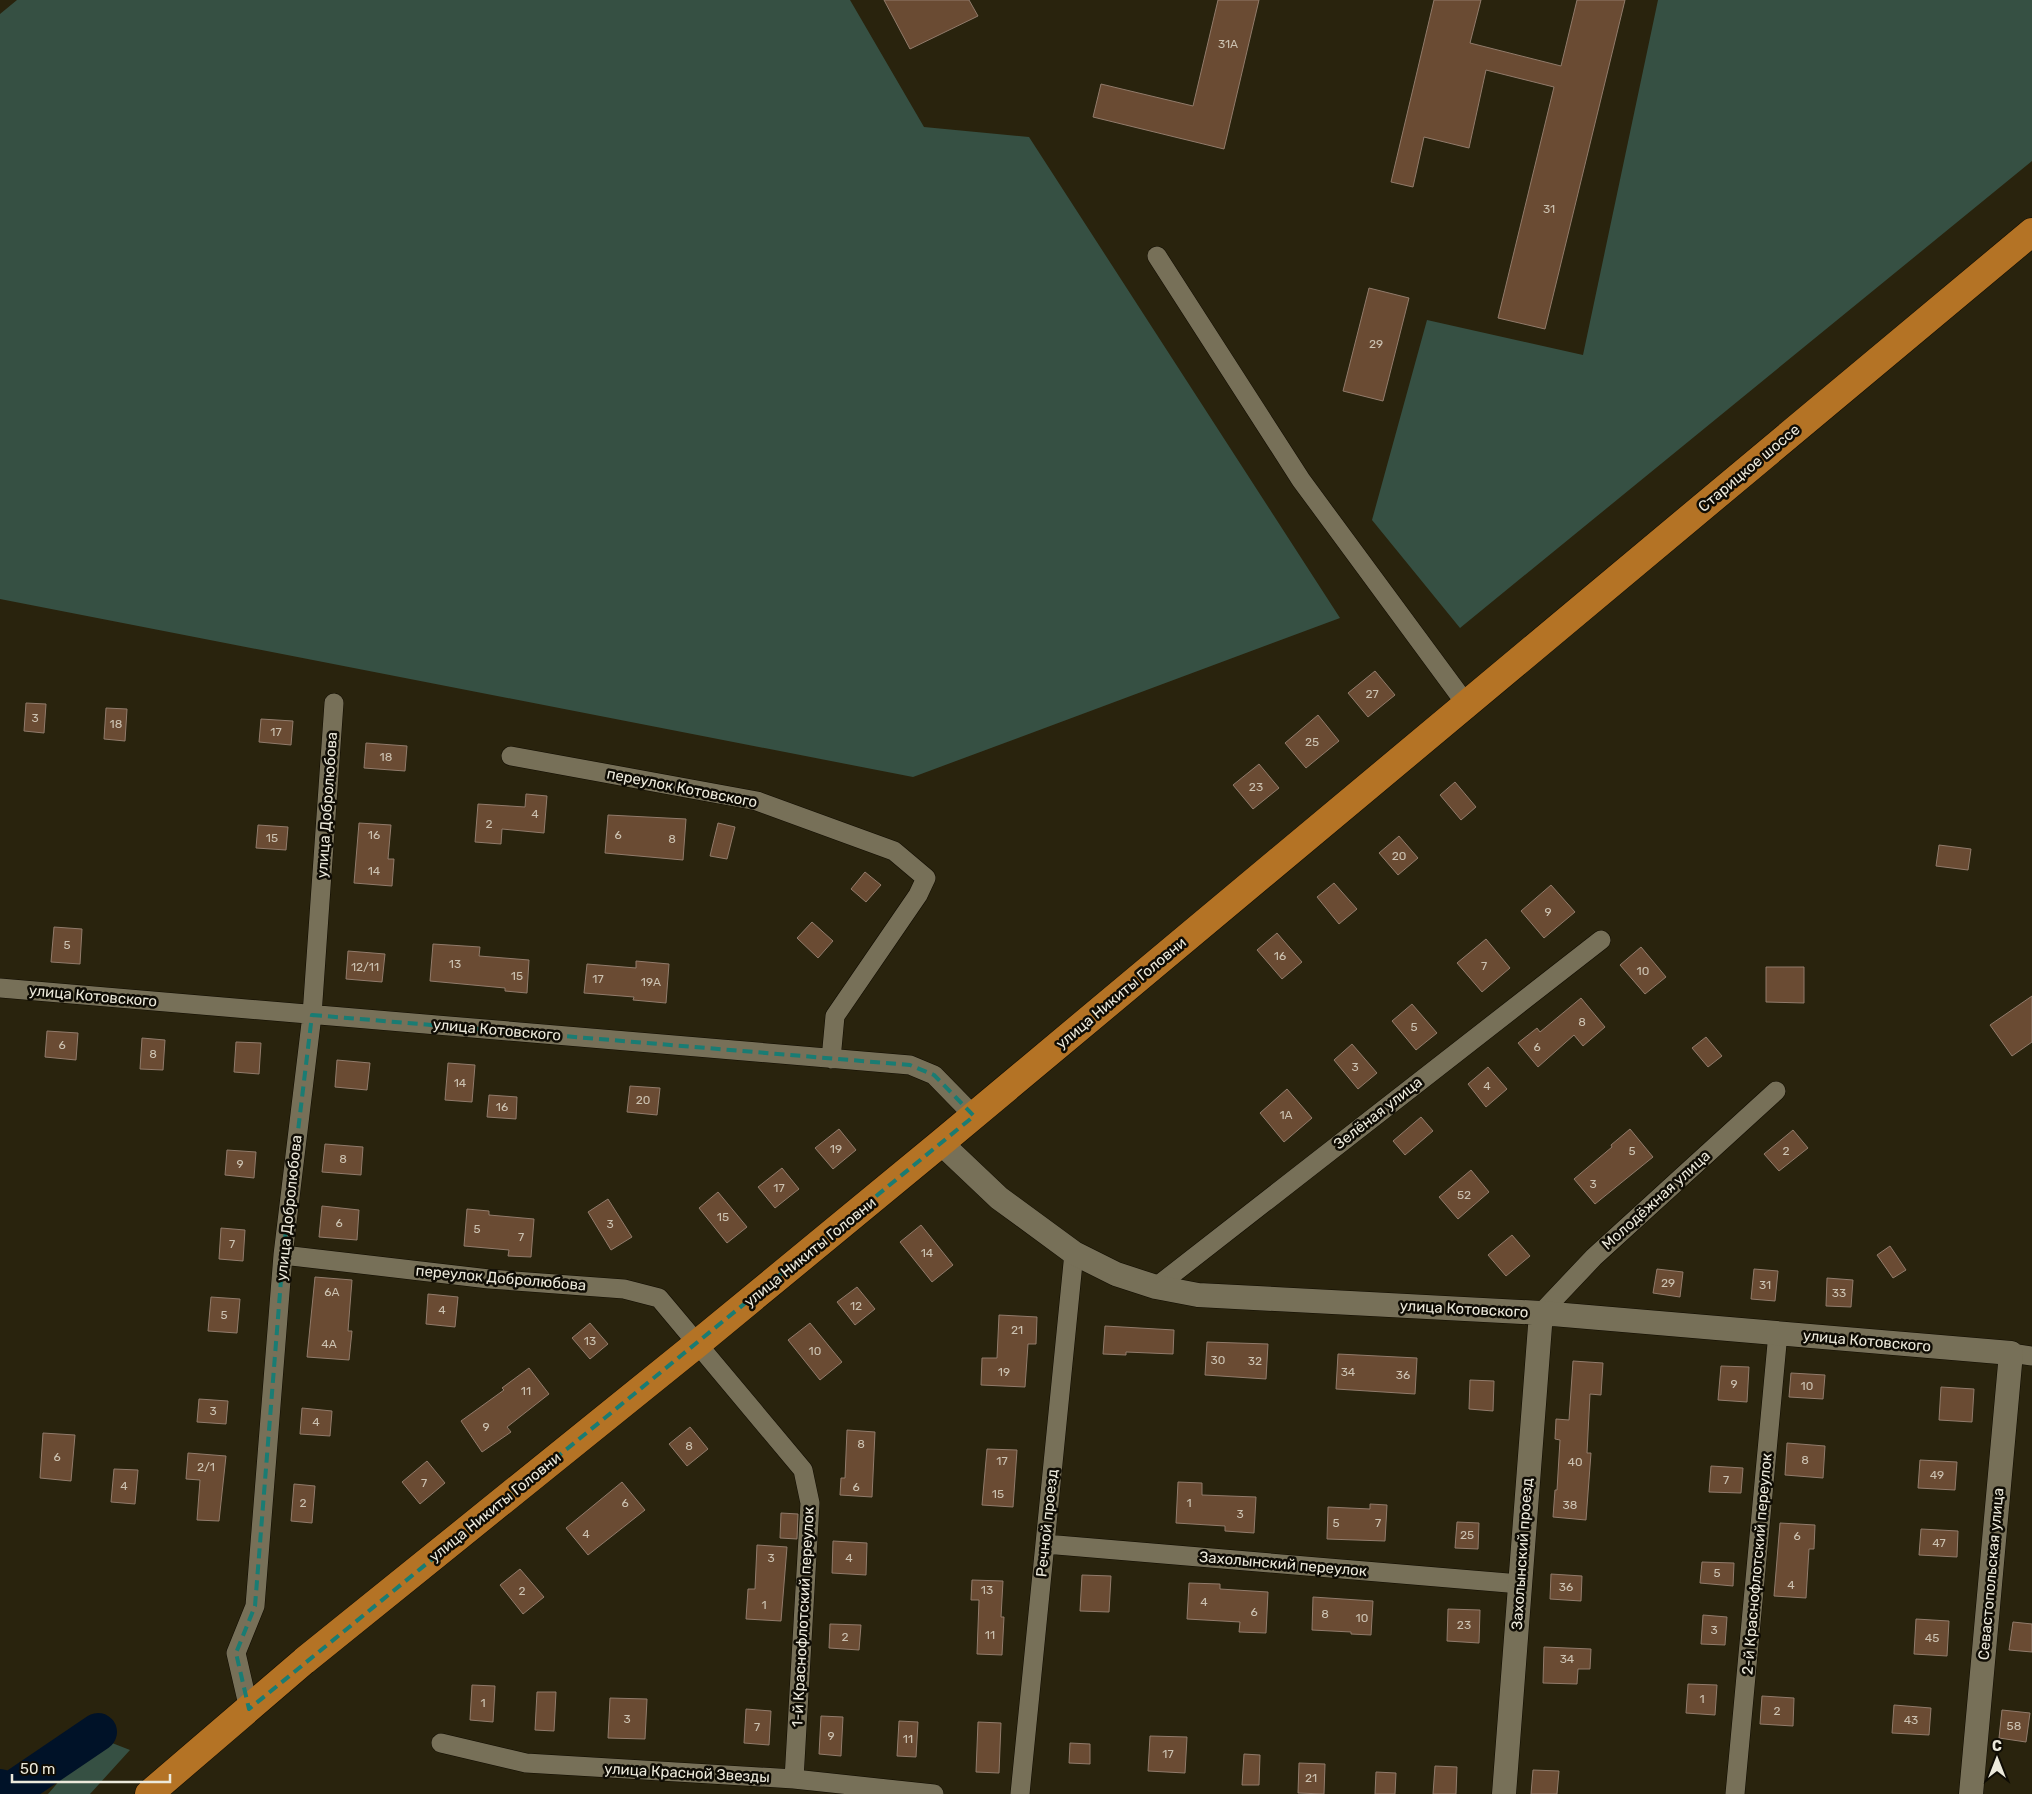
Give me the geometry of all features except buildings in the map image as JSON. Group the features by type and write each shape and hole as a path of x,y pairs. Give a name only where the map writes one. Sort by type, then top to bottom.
{"main road":[{"name":"Старицкое шоссе","path":"1466,704 2032,232"},
{"name":"улица Никиты Головни","path":"149,1794 304,1660 697,1344 942,1143 1466,704"}],"street":[{"path":"1157,256 1301,480 1466,704"},
{"name":"улица Добролюбова","path":"249,1709 236,1653 255,1606 283,1254 312,1015 334,703"},
{"name":"переулок Котовского","path":"511,756 756,801 894,851 926,878 918,895 835,1016 831,1058"},
{"name":"Зелёная улица","path":"1156,1287 1601,940"},
{"name":"улица Котовского","path":"0,988 910,1065 934,1075 974,1116"},
{"name":"Молодёжная улица","path":"1541,1313 1594,1257 1776,1092"},
{"name":"улица Котовского","path":"942,1143 999,1198 1074,1253 1116,1274 1156,1287 1198,1295 1541,1313 2021,1354"},
{"name":"Речной проезд","path":"1020,1794 1074,1253"},
{"name":"переулок Добролюбова","path":"283,1254 490,1279 624,1289 659,1298 697,1344"},
{"name":"Захолынский проезд","path":"1504,1794 1541,1313"},
{"name":"2-й Краснофлотский переулок","path":"1735,1794 1778,1333"},
{"name":"1-й Краснофлотский переулок","path":"697,1344 803,1470 810,1504 794,1779"},
{"name":"Севастопольская улица","path":"1971,1794 2021,1354"},
{"name":"Захолынский переулок","path":"1045,1544 1520,1584"},
{"name":"улица Красной Звезды","path":"440,1743 526,1763 794,1779 934,1794"}],"highlighted area":[{"path":"312,1015 910,1065 934,1075 974,1116 249,1709 236,1653 255,1606 283,1255"}],"green space":[{"path":"17,0 850,0 924,127 1029,137 1340,618 913,777 0,599 0,14"},
{"path":"1658,0 2032,0 2032,161 1460,628 1372,520 1427,320 1583,355"},
{"path":"107,1741 130,1750 90,1794 48,1794 81,1756"}],"waterway":[{"path":"0,1788 11,1791 98,1732"}]}
